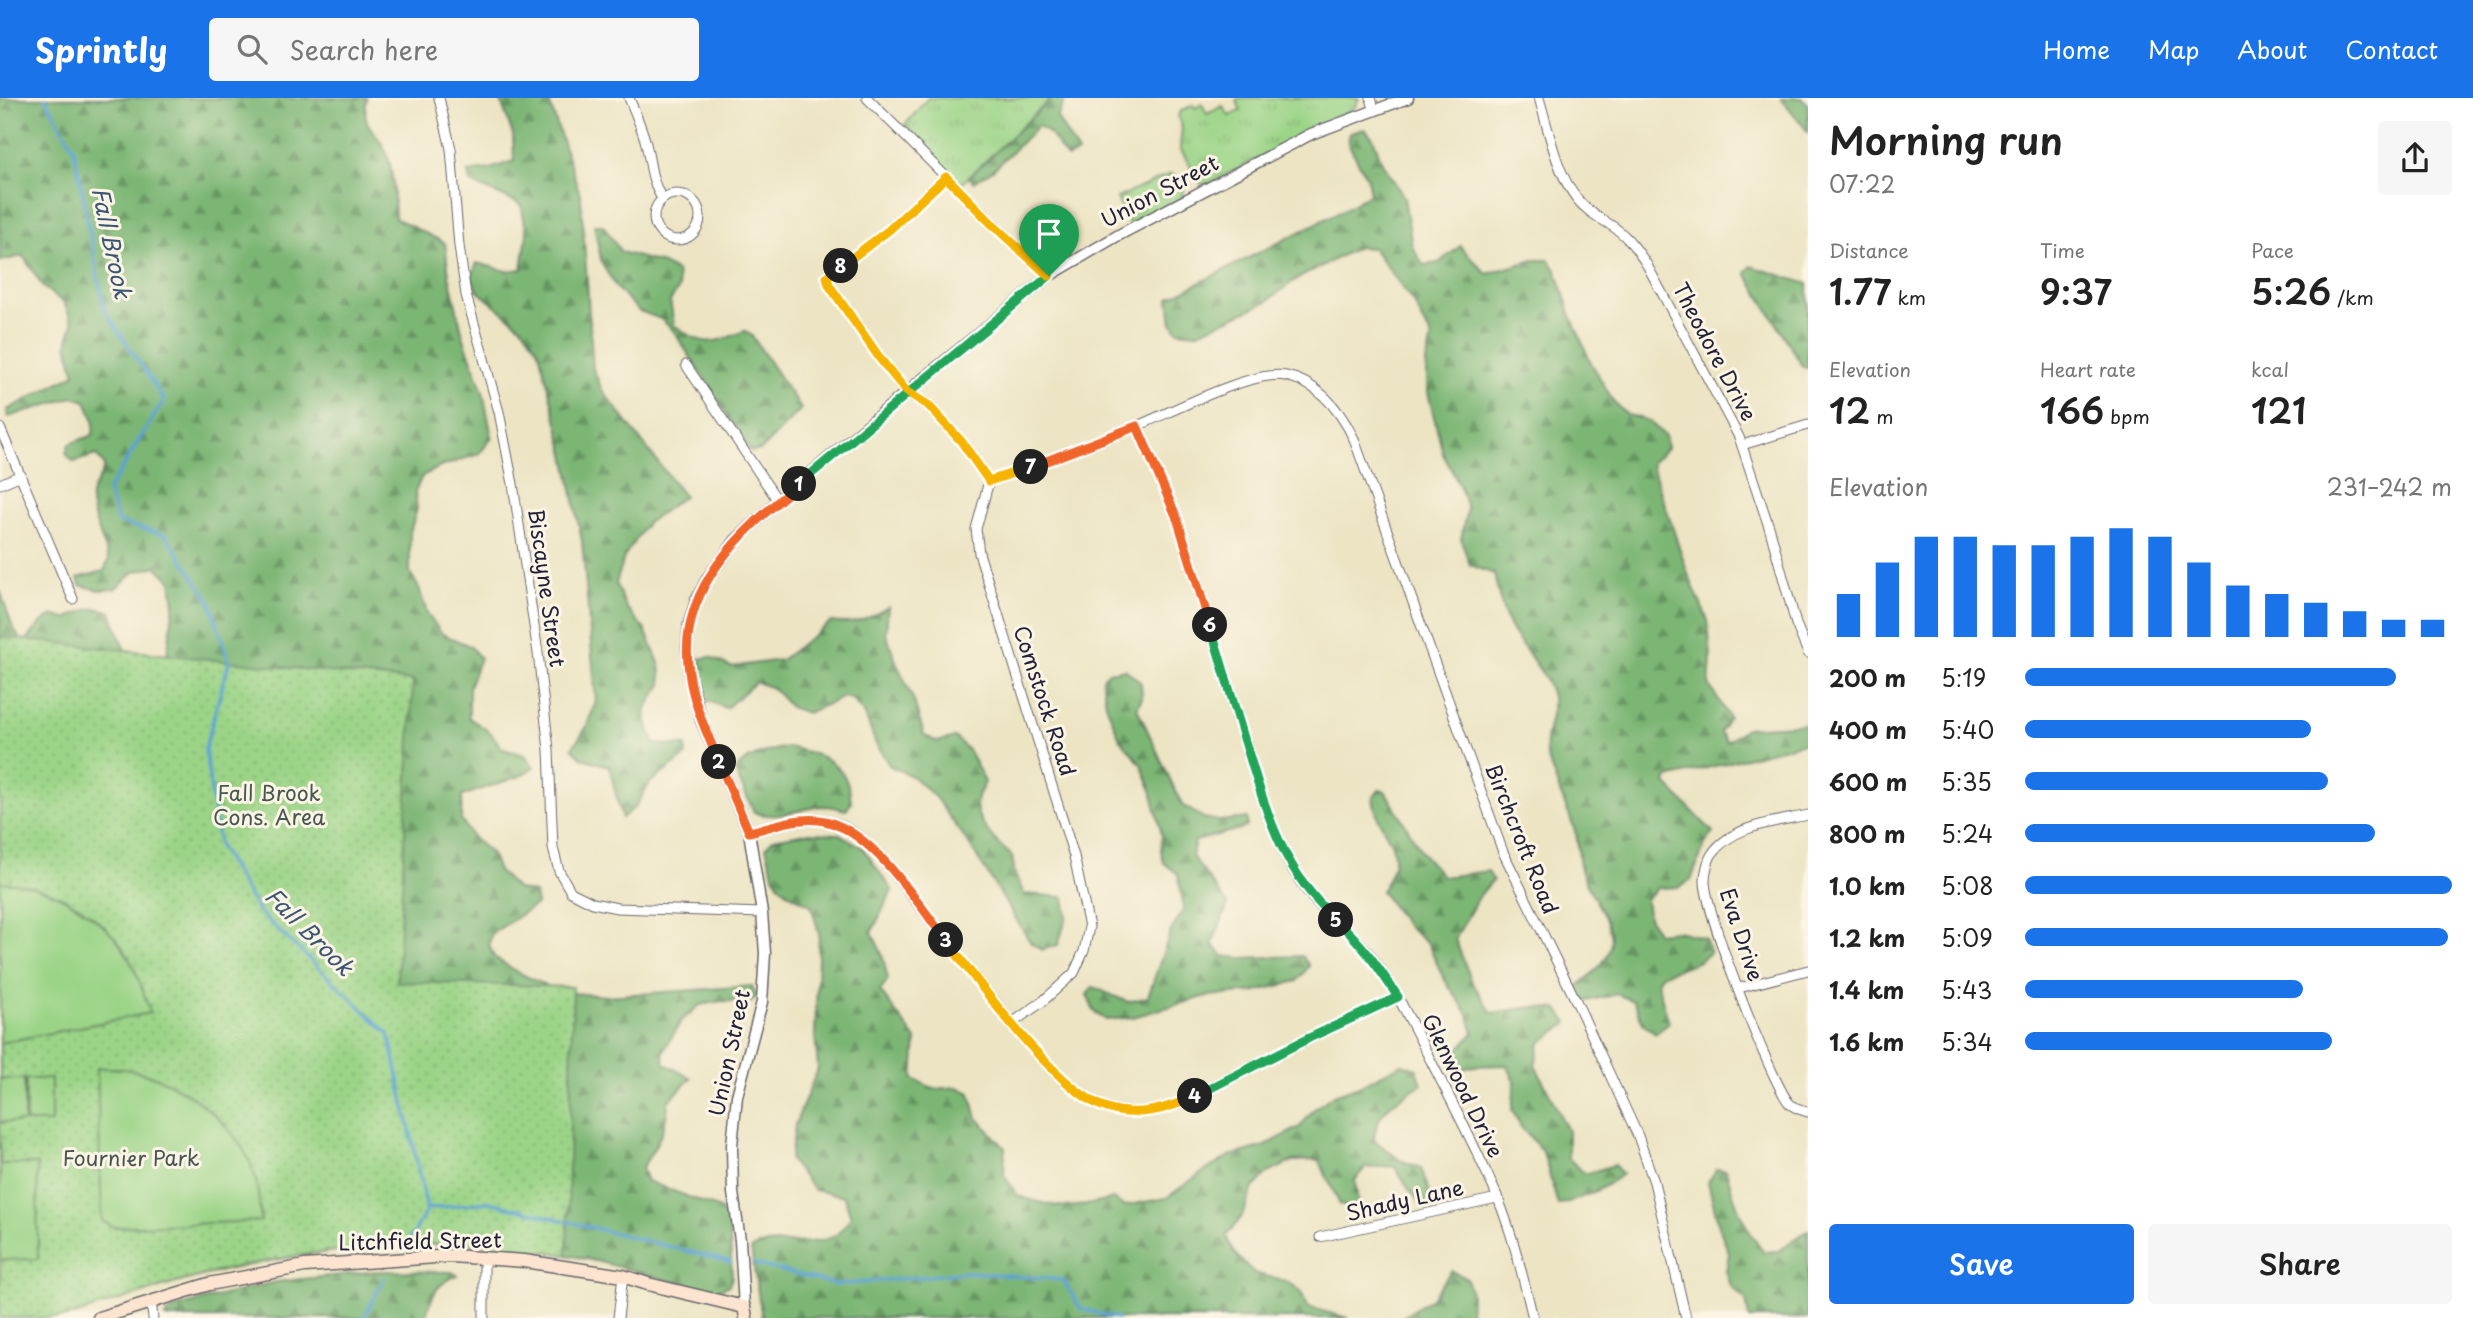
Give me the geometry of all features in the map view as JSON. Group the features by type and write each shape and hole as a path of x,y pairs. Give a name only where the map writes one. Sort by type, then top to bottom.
{"main road":[{"name":"Litchfield Street","path":"99,1318 233,1278 305,1266 402,1258 484,1257 623,1276 745,1313"}],"street":[{"name":"Biscayne Street","path":"439,98 451,149 466,295 499,412 513,484 538,653 549,750 553,848 559,871 571,892 593,903 617,908 762,913"},
{"path":"629,98 645,141 655,188 662,199"},
{"path":"867,98 993,225 1049,276"},
{"name":"Union Street","path":"745,1313 740,1240 733,1193 732,1144 737,1096 762,1002 765,977 762,913 749,832 701,720 689,673 689,624 707,579 736,540 778,501 1049,276 1117,236 1311,134 1372,104 1408,98"},
{"name":"Theodore Drive","path":"1539,98 1565,178 1577,199 1634,245 1742,445 1777,553 1796,624 1808,653"},
{"path":"946,177 889,230 827,277 827,283 881,360 907,392 928,405 961,441 989,481 1137,426"},
{"path":"681,193 695,200 701,215 700,223 692,235 685,239 669,239 657,229 654,215 662,199 681,193"},
{"path":"686,365 778,501"},
{"name":"Birchcroft Road","path":"1137,426 1238,383 1261,376 1285,376 1308,384 1328,399 1343,417 1503,852 1638,1136 1654,1182 1686,1318"},
{"path":"1742,445 1808,425"},
{"name":"Glenwood Drive","path":"1137,426 1177,518 1262,798 1279,844 1303,886 1319,905 1355,937 1398,997 1465,1127 1497,1198 1520,1263 1533,1318"},
{"path":"0,428 73,599"},
{"path":"0,484 21,475"},
{"name":"Comstock Road","path":"989,481 976,529 984,577 1074,856 1089,927 1084,951 1074,973 1057,990 1012,1023"},
{"name":"Eva Drive","path":"1807,1112 1792,1106 1778,1086 1709,904 1705,880 1710,856 1726,838 1749,829 1808,815"},
{"path":"749,832 794,821 818,820 841,826 862,839 895,875 1012,1023 1049,1065 1085,1096 1107,1108 1131,1112 1179,1104 1309,1038 1398,997"},
{"path":"1739,988 1808,970"},
{"name":"Shady Lane","path":"1320,1237 1497,1198"},
{"path":"484,1257 484,1318"},
{"path":"618,1318 623,1276"},
{"path":"151,1301 153,1318"}],"green space":[{"name":"Fall Brook Cons. Area","path":"0,98 367,98 365,109 368,123 382,144 391,168 395,218 445,243 449,275 463,336 483,392 492,438 479,454 422,476 415,492 417,509 410,532 410,573 419,588 427,613 442,634 470,646 480,658 469,687 469,718 490,732 503,749 525,755 534,767 520,776 462,796 461,820 474,839 491,853 498,871 517,889 535,893 537,904 491,934 489,945 494,957 517,972 547,986 573,993 606,996 752,986 757,997 751,1002 722,1001 700,1005 681,1021 663,1052 665,1064 691,1078 668,1102 663,1129 642,1168 647,1181 720,1209 729,1222 732,1277 729,1285 719,1290 705,1290 578,1257 467,1245 373,1247 326,1252 189,1279 0,834 0,590 11,623 20,639 27,640 41,623 52,615 66,619 83,611 99,609 111,612 125,650 167,655 174,605 171,581 156,566 134,572 115,589 98,590 80,585 78,578 104,571 109,560 94,519 91,502 92,491 104,465 96,455 73,462 66,453 69,444 93,435 94,421 86,401 73,397 8,417 7,410 75,374 67,344 73,323 64,303 43,287 23,256 0,261"},
{"path":"500,98 548,98 581,197 593,369 602,390 684,496 647,523 624,557 616,584 626,607 645,630 660,665 662,685 646,713 655,744 686,746 686,756 650,783 635,807 622,818 609,766 582,758 572,748 586,728 596,701 582,541 565,454 539,351 523,328 480,293 471,279 477,263 507,271 522,269 527,234 521,204 471,183 467,172 490,169 514,161 513,135"},
{"path":"928,98 1052,98 961,184 905,125"},
{"path":"1052,98 1067,98 1057,118 1078,153 1067,158 1048,132 1038,126 993,170 973,182 969,177"},
{"path":"1359,98 1350,111 1207,185 1201,184 1180,148 1182,127 1178,116 1181,111 1193,105 1195,108 1202,104 1207,114 1223,106 1229,116 1241,110 1236,100"},
{"path":"1781,98 1802,98 1808,104 1808,132"},
{"path":"1365,129 1373,138 1382,162 1404,197 1412,246 1423,265 1439,263 1460,246 1487,274 1533,260 1549,260 1556,270 1590,361 1615,404 1628,415 1649,421 1665,436 1667,448 1651,463 1688,574 1708,621 1711,659 1709,685 1729,717 1720,732 1727,742 1746,728 1808,724 1808,742 1668,778 1666,784 1713,832 1705,844 1691,880 1679,887 1658,888 1646,899 1648,915 1657,933 1677,931 1705,938 1710,953 1699,961 1661,975 1657,982 1669,1023 1656,1033 1644,1025 1633,1001 1617,994 1582,1002 1577,987 1594,972 1610,949 1608,925 1582,873 1577,836 1547,756 1551,693 1543,675 1509,625 1494,574 1470,565 1461,540 1467,508 1460,487 1443,454 1428,392 1426,362 1432,338 1415,305 1373,248 1358,247 1295,280 1266,302 1196,333 1178,331 1172,323 1169,298 1370,194 1367,178 1348,143 1350,133"},
{"path":"1170,174 1178,178 1184,190 1181,198 1129,224 1117,198"},
{"path":"594,225 603,225 621,252 663,264 677,272 679,288 670,301 674,325 693,337 708,342 745,331 752,336 801,409 761,450 751,452 673,330 661,319 639,311 618,290 602,264"},
{"path":"1751,266 1808,284 1808,368 1803,367 1746,273"},
{"path":"888,607 886,633 914,701 924,735 937,742 955,737 969,751 985,782 977,798 978,814 987,830 1012,856 1015,875 1024,894 1064,897 1067,916 1058,945 1042,950 1031,943 969,844 935,797 912,776 890,766 876,744 865,715 852,699 844,697 807,713 790,707 773,688 756,682 726,708 706,700 699,684 697,659 710,657 731,667 781,660 831,622 861,620"},
{"path":"0,637 413,681 397,982 573,987 567,1255 481,1245 436,1244 346,1249 217,1272 64,1317 0,1318"},
{"path":"1125,669 1141,683 1142,698 1137,708 1182,805 1204,818 1219,821 1247,818 1247,827 1195,841 1192,856 1228,905 1212,944 1223,956 1302,956 1309,966 1297,981 1254,992 1207,996 1133,1017 1106,1020 1094,1011 1087,995 1093,987 1128,1002 1148,997 1170,933 1184,909 1178,874 1164,863 1161,851 1162,834 1150,786 1141,764 1120,739 1106,704 1102,679 1109,672"},
{"path":"787,747 822,757 839,769 849,789 851,803 846,810 823,806 780,815 754,812 735,771 751,757"},
{"path":"1379,790 1385,791 1423,854 1443,877 1488,871 1493,880 1479,896 1455,939 1472,982 1492,1013 1532,1007 1558,1009 1568,1023 1540,1043 1535,1065 1568,1131 1568,1158 1585,1174 1614,1165 1622,1174 1600,1189 1558,1205 1543,1152 1521,1127 1512,1110 1515,1082 1507,1065 1473,1066 1453,1072 1449,1058 1474,1033 1468,1014 1443,977 1428,943 1406,925 1381,891 1390,875 1394,852 1376,811 1373,797"},
{"path":"806,833 839,834 863,848 892,890 872,932 882,954 888,979 880,991 916,1039 913,1079 935,1089 958,1087 970,1093 977,1118 1005,1148 1004,1175 1018,1196 1044,1204 1065,1206 1113,1199 1124,1206 1166,1198 1230,1156 1265,1146 1300,1127 1314,1109 1334,1095 1359,1086 1402,1064 1417,1069 1422,1084 1396,1100 1383,1112 1374,1140 1400,1160 1421,1168 1431,1197 1422,1205 1394,1166 1365,1168 1355,1180 1359,1211 1340,1205 1319,1160 1293,1161 1268,1173 1253,1188 1241,1218 1226,1236 1234,1253 1254,1273 1288,1282 1301,1291 1307,1307 1348,1318 762,1318 751,1249 829,1238 839,1232 851,1217 844,1196 814,1190 790,1160 795,1125 818,1068 815,1035 819,933 811,905 778,884 766,847 773,839"},
{"path":"0,882 48,891 77,906 104,926 132,964 150,1013 0,1043"},
{"name":"Fournier Park","path":"97,1068 130,1070 168,1083 187,1093 221,1121 246,1155 254,1173 261,1221 114,1227 102,1221"},
{"path":"0,1079 24,1079 24,1122 0,1122"},
{"path":"26,1079 51,1079 51,1122 26,1122"},
{"path":"0,1164 37,1164 38,1259 0,1260"},
{"path":"1717,1169 1726,1170 1740,1214 1764,1252 1778,1251 1808,1230 1808,1318 1749,1318 1746,1300 1731,1286 1726,1271 1729,1253 1719,1227 1708,1182"},
{"path":"377,1271 452,1272 457,1275 438,1288 425,1318 165,1318 168,1312 181,1306 275,1282"},
{"path":"1451,1271 1467,1278 1471,1294 1470,1318 1401,1318 1432,1298"}],"waterway":[{"name":"Fall Brook","path":"45,98 74,149 104,309 164,400 108,490 118,522 166,535 210,601 229,662 205,749 219,846 258,911 389,1034 427,1209 408,1244"},
{"path":"427,1209 489,1202 731,1262"},
{"path":"755,1264 838,1285 969,1272 1063,1280 1081,1309 1117,1318"},
{"name":"Fall Brook","path":"364,1318 384,1278"}],"route":[{"path":"1049,276 907,392 736,540 707,579 696,601 689,624 689,673 701,720 749,832 794,821 818,820 841,826 862,839 895,875 1012,1023 1066,1082 1107,1108 1131,1112 1155,1110 1179,1104 1309,1038 1398,997 1355,937 1319,905 1303,886 1279,844 1262,798 1177,518 1137,426 989,481 961,441 928,405 907,392 881,360 827,281 829,275 889,230 946,177 1049,276"}]}
